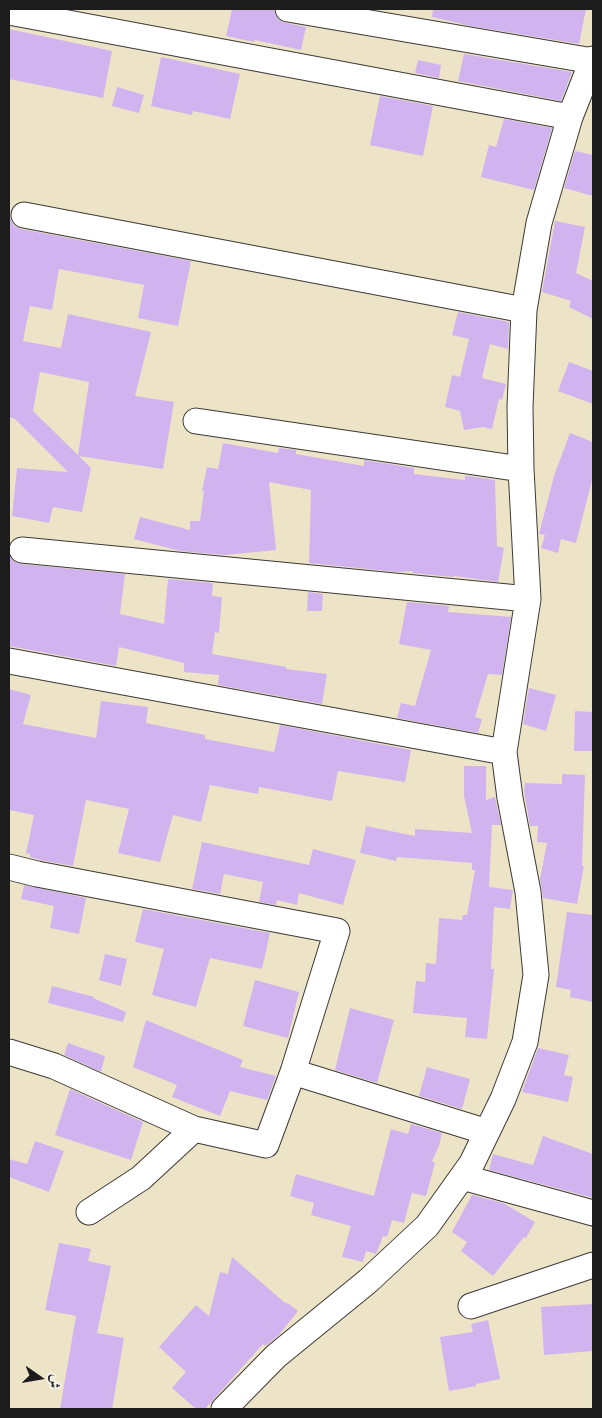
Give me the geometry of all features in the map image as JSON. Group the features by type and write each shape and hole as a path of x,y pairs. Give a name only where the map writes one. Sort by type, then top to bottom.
{"street":[{"path":"224,1409 276,1356 368,1281 427,1226 472,1163 503,1099 525,1042 536,975 528,892 510,798 504,752 528,599 521,469 520,407 524,310 539,223 570,117 593,60 288,9"},
{"path":"9,12 570,117"},
{"path":"24,215 524,310"},
{"path":"196,421 521,469"},
{"path":"22,550 528,599"},
{"path":"9,661 504,752"},
{"path":"9,867 37,874 337,931 293,1072 266,1145 194,1129 54,1066 9,1052"},
{"path":"293,1072 487,1132"},
{"path":"89,1212 141,1178 194,1129"},
{"path":"462,1176 593,1213"},
{"path":"471,1306 593,1265"}],"building":[{"path":"232,9 274,9 279,20 306,27 301,50 226,36"},
{"path":"433,9 586,9 579,44 471,26 432,17"},
{"path":"9,29 112,51 103,98 9,79"},
{"path":"464,54 572,72 561,101 458,81"},
{"path":"161,57 240,74 230,119 193,111 192,115 151,106"},
{"path":"418,60 441,65 439,78 415,73"},
{"path":"117,87 144,95 139,113 112,106"},
{"path":"380,96 433,106 423,156 370,145"},
{"path":"504,119 552,128 534,190 481,177 489,145 496,147"},
{"path":"575,151 593,155 593,196 564,188"},
{"path":"9,215 14,226 21,229 191,261 178,326 138,318 144,285 59,269 52,310 30,306 23,341 61,348 68,314 151,332 135,396 174,402 163,469 79,456 91,468 82,512 53,507 49,523 12,516 17,468 68,472 15,419 9,417","holes":["40,372 89,382 78,455 33,411"]},
{"path":"555,221 585,227 576,273 593,281 593,319 569,307 571,301 542,292"},
{"path":"458,312 509,322 508,349 490,344 482,378 506,384 502,400 499,399 492,429 483,427 464,430 460,411 445,407 452,375 460,377 469,339 452,335"},
{"path":"569,362 593,371 593,404 558,391"},
{"path":"570,433 593,442 593,476 576,543 561,539 558,553 541,548 545,535 539,534 554,476"},
{"path":"223,443 278,453 279,448 296,450 296,454 364,466 364,460 414,468 414,474 465,480 465,476 468,476 495,480 497,546 504,548 498,582 412,573 413,571 397,572 309,563 311,490 269,482 276,550 225,555 180,551 134,539 140,517 190,530 190,521 200,521 204,491 202,491 207,467 218,469"},
{"path":"9,555 13,561 21,564 125,574 120,614 164,624 168,579 213,583 212,596 222,597 219,633 215,632 212,654 286,667 286,669 327,674 322,704 218,685 219,675 184,672 184,663 119,647 116,666 9,646"},
{"path":"308,592 323,594 322,611 307,611"},
{"path":"407,602 449,606 448,612 511,617 502,675 488,674 475,717 482,719 478,733 397,718 401,703 415,706 431,650 399,644"},
{"path":"529,688 556,695 546,731 523,724"},
{"path":"9,689 31,695 23,724 96,738 101,701 148,707 146,723 205,735 205,739 274,752 280,725 411,750 405,782 338,771 332,801 259,787 258,794 210,785 201,822 173,815 160,862 118,853 129,809 86,800 73,866 40,860 30,857 30,854 26,853 34,815 9,810"},
{"path":"575,711 593,712 593,751 574,751"},
{"path":"464,766 486,766 486,800 495,797 501,825 492,825 489,887 513,890 510,909 494,907 491,969 494,969 487,1039 465,1037 467,1018 413,1013 416,981 425,982 426,963 436,964 439,918 462,920 463,915 467,915 475,870 472,870 472,863 397,857 396,861 360,853 366,826 415,836 415,829 472,833 464,796"},
{"path":"562,774 585,775 582,866 584,866 577,904 543,898 540,879 547,843 537,842 538,826 530,826 524,791 525,783 562,784"},
{"path":"202,842 309,865 313,849 356,860 343,905 299,893 297,905 277,900 276,905 259,902 263,882 224,874 220,894 192,889"},
{"path":"24,885 86,898 79,934 50,928 54,906 21,899"},
{"path":"143,909 270,933 262,969 210,958 196,1007 152,995 164,949 135,942"},
{"path":"567,912 593,915 593,1002 570,997 571,990 556,987"},
{"path":"105,954 127,959 121,986 99,980"},
{"path":"255,980 299,992 288,1038 243,1026"},
{"path":"52,986 94,997 126,1012 123,1022 48,1003"},
{"path":"350,1008 394,1020 377,1083 335,1070"},
{"path":"146,1020 243,1060 240,1067 276,1076 267,1100 230,1091 220,1116 172,1097 177,1085 133,1067"},
{"path":"68,1043 105,1056 101,1072 64,1055"},
{"path":"538,1048 569,1055 564,1075 573,1077 568,1102 522,1092"},
{"path":"427,1067 470,1079 462,1109 419,1096"},
{"path":"70,1089 143,1122 131,1160 55,1135"},
{"path":"411,1124 442,1133 439,1146 432,1161 435,1163 426,1196 412,1193 404,1223 392,1220 387,1237 383,1236 376,1254 366,1251 363,1262 342,1257 351,1226 311,1215 314,1203 290,1196 296,1174 374,1196 391,1129 408,1134"},
{"path":"543,1136 593,1154 593,1198 489,1170 493,1154 533,1165"},
{"path":"35,1141 64,1151 49,1192 9,1177 9,1159 27,1164"},
{"path":"472,1195 503,1203 535,1222 526,1238 524,1237 493,1276 461,1251 467,1242 452,1232"},
{"path":"59,1243 91,1249 88,1261 111,1266 97,1333 124,1338 112,1409 60,1409 76,1316 45,1310"},
{"path":"232,1257 284,1302 298,1311 278,1336 265,1346 263,1344 205,1409 196,1409 172,1388 186,1372 159,1347 196,1305 209,1316 220,1272 228,1274"},
{"path":"593,1304 593,1351 544,1355 541,1307"},
{"path":"488,1320 500,1379 449,1391 440,1337 473,1332 471,1324"}]}
